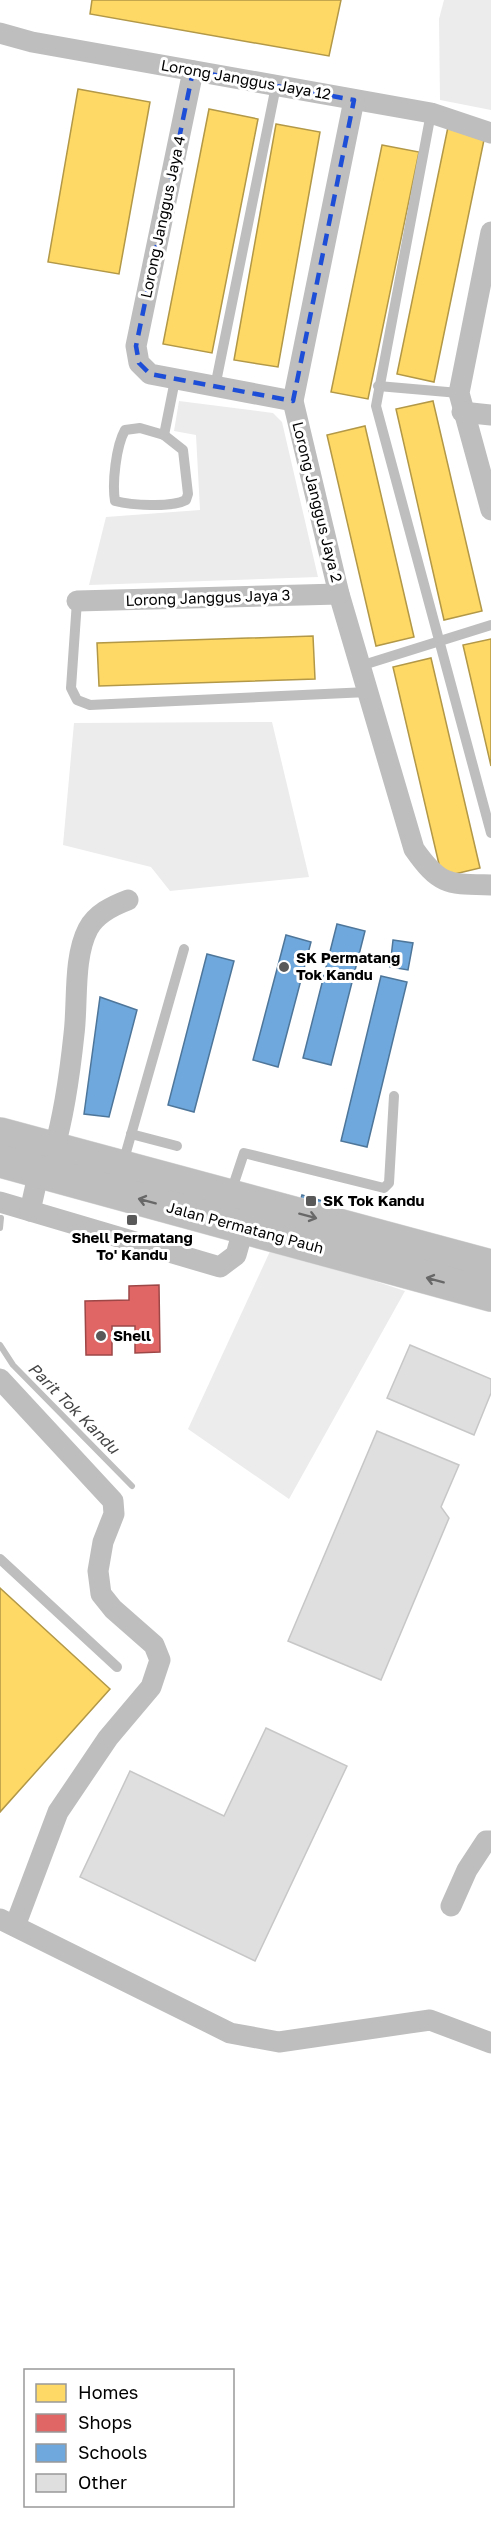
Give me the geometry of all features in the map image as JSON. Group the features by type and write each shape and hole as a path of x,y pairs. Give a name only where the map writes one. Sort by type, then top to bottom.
{"main road":[{"name":"Jalan Permatang Pauh","path":"0,1134 47,1160 491,1266"},
{"name":"Jalan Permatang Pauh","path":"0,1161 47,1160 122,1167 491,1295"}],"street":[{"name":"Lorong Janggus Jaya 12","path":"0,33 32,42 431,113 491,133"},
{"name":"Lorong Janggus Jaya 4","path":"175,380 150,374 139,363 136,345 193,71"},
{"name":"Lorong Janggus Jaya 2","path":"354,100 293,401 339,594 414,849 436,876 450,884 491,885"},
{"path":"491,231 461,402 491,510"},
{"path":"175,380 293,401"},
{"path":"461,402 491,415"},
{"name":"Lorong Janggus Jaya 3","path":"77,602 339,594"},
{"path":"30,1211 62,1121 74,1034 80,948 88,927 108,908 128,900"},
{"path":"0,1202 220,1267 236,1255 242,1208"},
{"path":"0,1379 113,1501 114,1514 103,1542 98,1571 101,1594 113,1609 154,1645 160,1660 151,1687 108,1738 58,1812 8,1922 230,2033 279,2042 430,2020 491,2043"},
{"path":"451,1905 467,1870 486,1841 491,1842"}],"lane":[{"path":"215,387 276,86"},
{"path":"431,113 376,406 441,640 491,833"},
{"path":"165,435 175,380"},
{"path":"378,386 461,402"},
{"path":"140,428 165,435 183,450 188,494 186,501 178,505 115,501 113,490 121,438 125,430 140,428"},
{"path":"77,602 71,688 77,700 90,705 368,692"},
{"path":"360,666 491,625"},
{"path":"122,1167 184,949"},
{"path":"242,1208 244,1153 384,1188 389,1183 394,1096"},
{"path":"131,1134 177,1146"},
{"path":"0,1559 117,1667"}],"highlighted area":[{"path":"193,71 354,100 293,401 150,374 139,363 136,346"}],"shaded area":[{"path":"444,0 491,0 491,110 440,100 439,19"},
{"path":"179,401 273,413 282,422 318,577 89,585 106,517 200,510 196,435 174,431"},
{"path":"272,722 309,877 170,891 151,867 63,845 74,723"},
{"path":"272,1247 405,1291 289,1499 188,1429"}],"building: Homes":[{"path":"92,0 341,0 329,56 90,14"},
{"path":"78,89 150,102 119,274 48,262"},
{"path":"209,109 258,119 212,353 163,344"},
{"path":"276,124 320,132 278,367 234,360"},
{"path":"448,127 485,135 434,382 397,374"},
{"path":"382,145 419,152 368,399 331,392"},
{"path":"433,401 482,611 444,620 396,409"},
{"path":"365,426 414,637 376,646 327,435"},
{"path":"313,636 315,679 99,686 97,643"},
{"path":"491,639 491,766 463,645"},
{"path":"431,658 480,868 442,877 393,667"},
{"path":"0,1588 110,1689 0,1812"}],"building: Shops":[{"path":"159,1285 160,1352 135,1353 135,1326 112,1326 112,1355 86,1355 85,1301 129,1300 129,1286"}],"building: Schools":[{"path":"337,924 365,931 331,1065 303,1058"},
{"path":"286,935 311,942 278,1067 253,1060"},
{"path":"393,940 413,943 408,970 390,967"},
{"path":"207,954 234,961 194,1112 168,1105"},
{"path":"381,976 407,982 367,1147 341,1141"},
{"path":"100,997 137,1010 109,1117 84,1114"},
{"path":"302,1195 326,1202 324,1209 300,1202"}],"building: Other":[{"path":"410,1345 491,1379 491,1393 474,1435 387,1398"},
{"path":"377,1431 459,1465 441,1507 449,1518 381,1680 288,1641"},
{"path":"266,1728 347,1766 255,1961 80,1877 130,1771 224,1816"}],"waterway":[{"name":"Parit Tok Kandu","path":"0,1228 1,1218"},
{"name":"Parit Tok Kandu","path":"0,1345 13,1365 132,1486"}],"place":[{"name":"SK Permatang Tok Kandu","path":"284,967"},
{"name":"SK Tok Kandu","path":"311,1201"},
{"name":"Shell Permatang To' Kandu","path":"132,1220"},
{"name":"Shell","path":"101,1336"}]}
